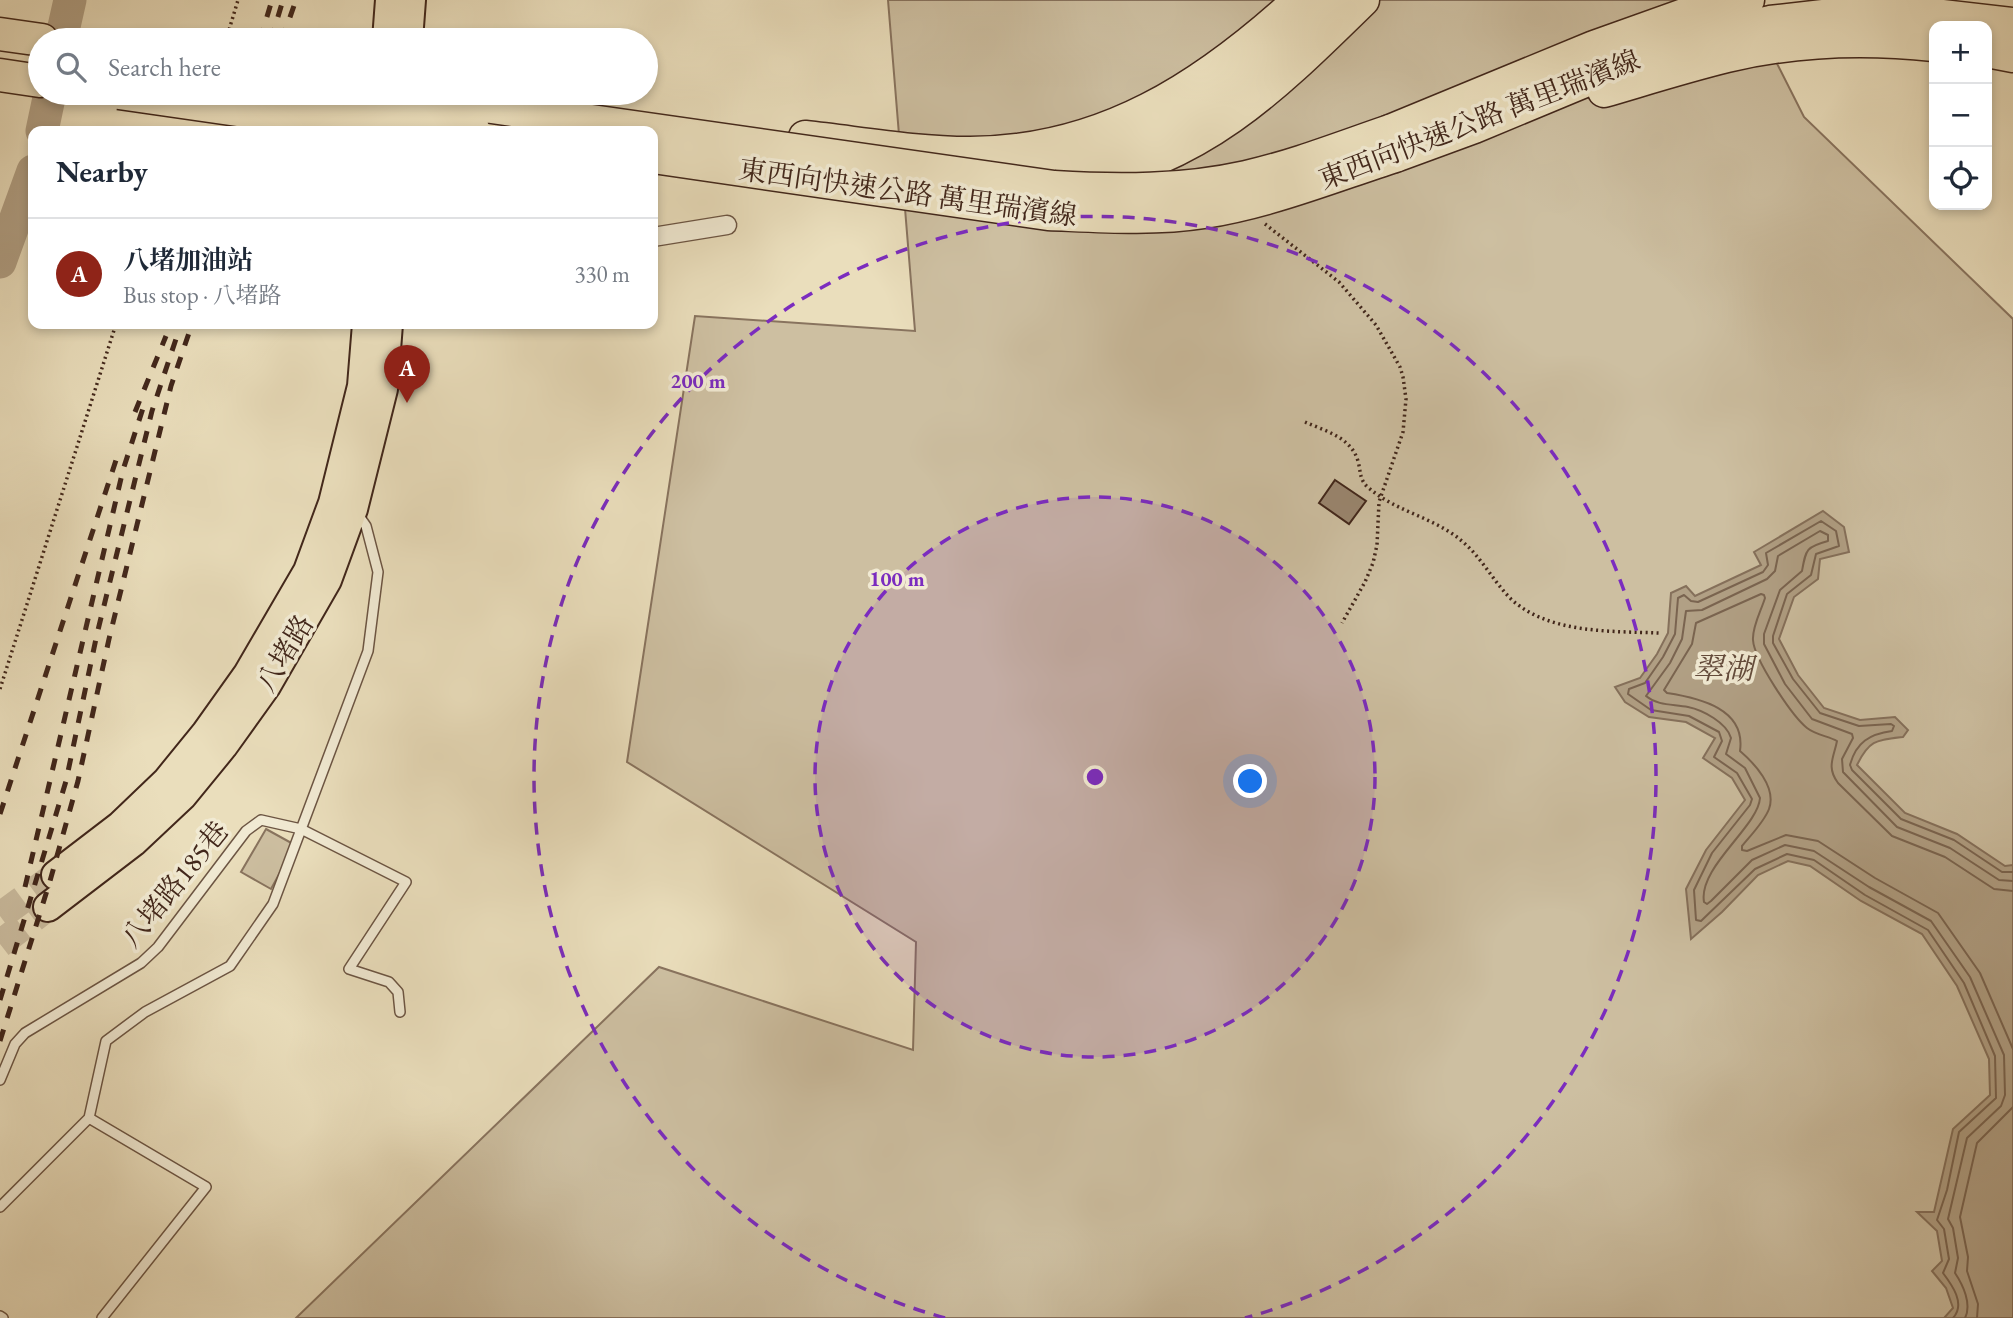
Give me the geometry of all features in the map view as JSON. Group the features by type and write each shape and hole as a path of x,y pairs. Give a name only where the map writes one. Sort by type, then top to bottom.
{"highway":[{"path":"658,129 785,134 947,152 1013,151 1051,144 1105,129 1153,109 1254,41 1298,0"},
{"path":"658,170 894,193 938,183 988,180 1089,160 1127,148 1182,121 1258,66 1330,0"},
{"path":"658,147 952,205 1010,198 1102,179 1188,145 1222,125 1262,96 1363,0"},
{"name":"東西向快速公路 萬里瑞濱線","path":"658,158 1048,214 1107,217 1203,212 1310,184 1594,47 1695,11 1748,0"},
{"name":"東西向快速公路 萬里瑞濱線","path":"658,138 1054,187 1112,191 1180,187 1247,177 1295,164 1474,127 1676,43 1770,22 1840,14 1942,16 2013,24"},
{"path":"0,34 28,38"},
{"path":"1474,127 1729,56 1823,42 1895,41 1929,44"},
{"path":"0,52 28,56"},
{"path":"1992,52 2013,56"},
{"path":"0,63 28,66"},
{"path":"0,75 28,79"},
{"path":"202,105 348,126"},
{"path":"292,105 439,126"},
{"path":"387,105 550,124 597,126"},
{"name":"東西向快速公路 萬里瑞濱線","path":"454,105 550,124"}],"main road":[{"path":"388,28 390,0"},
{"path":"409,28 411,0"},
{"path":"383,105 383,126"},
{"path":"402,126 404,105"},
{"name":"八堵路","path":"48,907 133,842 183,795 223,746 266,686 327,580 343,506 362,386 367,329"},
{"name":"八堵路","path":"56,874 129,817 167,781 206,733 248,674 343,506 383,389 388,329"}],"street":[{"path":"658,236 727,225"}],"lane":[{"path":"0,1207 89,1118 106,1041 145,1012 230,966 274,904 368,651 378,572 366,526 343,506"},
{"name":"八堵路185巷","path":"0,1080 7,1059 25,1033 141,963 158,947 246,831 261,820 301,829 406,882 349,969 388,982 398,992 400,1012"},
{"path":"89,1118 206,1188 102,1318"}],"path":[{"path":"230,28 238,0"},
{"path":"1265,223 1339,282 1376,325 1400,367 1406,399 1403,432 1381,496 1373,563 1342,623"},
{"path":"0,689 114,329"},
{"path":"1305,422 1343,439 1353,448 1363,482 1381,496 1463,542 1513,600 1531,612 1558,623 1590,630 1659,633"}],"shaded area":[{"path":"888,0 1745,0 1804,117 2013,319 2013,1318 296,1318 659,967 913,1050 916,942 627,762 695,316 915,331"},
{"path":"266,829 295,845 271,889 241,872"}],"water":[{"name":"翠湖","path":"1823,511 1844,527 1849,552 1820,559 1818,579 1794,597 1779,639 1798,675 1824,708 1860,720 1895,717 1908,730 1903,737 1874,743 1865,750 1857,765 1905,813 1957,834 2005,866 2013,865 2013,1318 1944,1318 1953,1308 1946,1288 1932,1271 1942,1261 1937,1231 1917,1212 1934,1212 1953,1129 1990,1095 1989,1059 1957,986 1922,934 1861,901 1810,866 1788,861 1758,875 1691,939 1686,889 1706,850 1745,800 1732,778 1703,758 1715,738 1686,722 1649,717 1625,702 1615,687 1640,678 1657,654 1668,633 1671,593 1686,586 1695,596 1761,565 1754,552"}],"building":[{"path":"1335,480 1366,501 1349,524 1319,503"}],"waterway":[{"path":"64,28 70,0"},
{"path":"43,126 47,105"},
{"path":"0,262 28,185"}],"tunnel":[{"path":"0,916 56,875"},
{"path":"0,944 48,907"}],"railway":[{"path":"264,28 272,0"},
{"path":"275,28 283,0"},
{"path":"286,28 296,0"},
{"path":"233,126 240,105"},
{"path":"246,126 252,105"},
{"path":"0,1000 66,781 97,634 152,411 179,329"},
{"path":"0,1041 78,781 109,639 171,386 190,329"},
{"path":"135,412 166,336"},
{"path":"25,887 123,470 144,405"},
{"path":"0,814 119,451"}],"place":[{"name":"八堵加油站","path":"407,403"}]}
